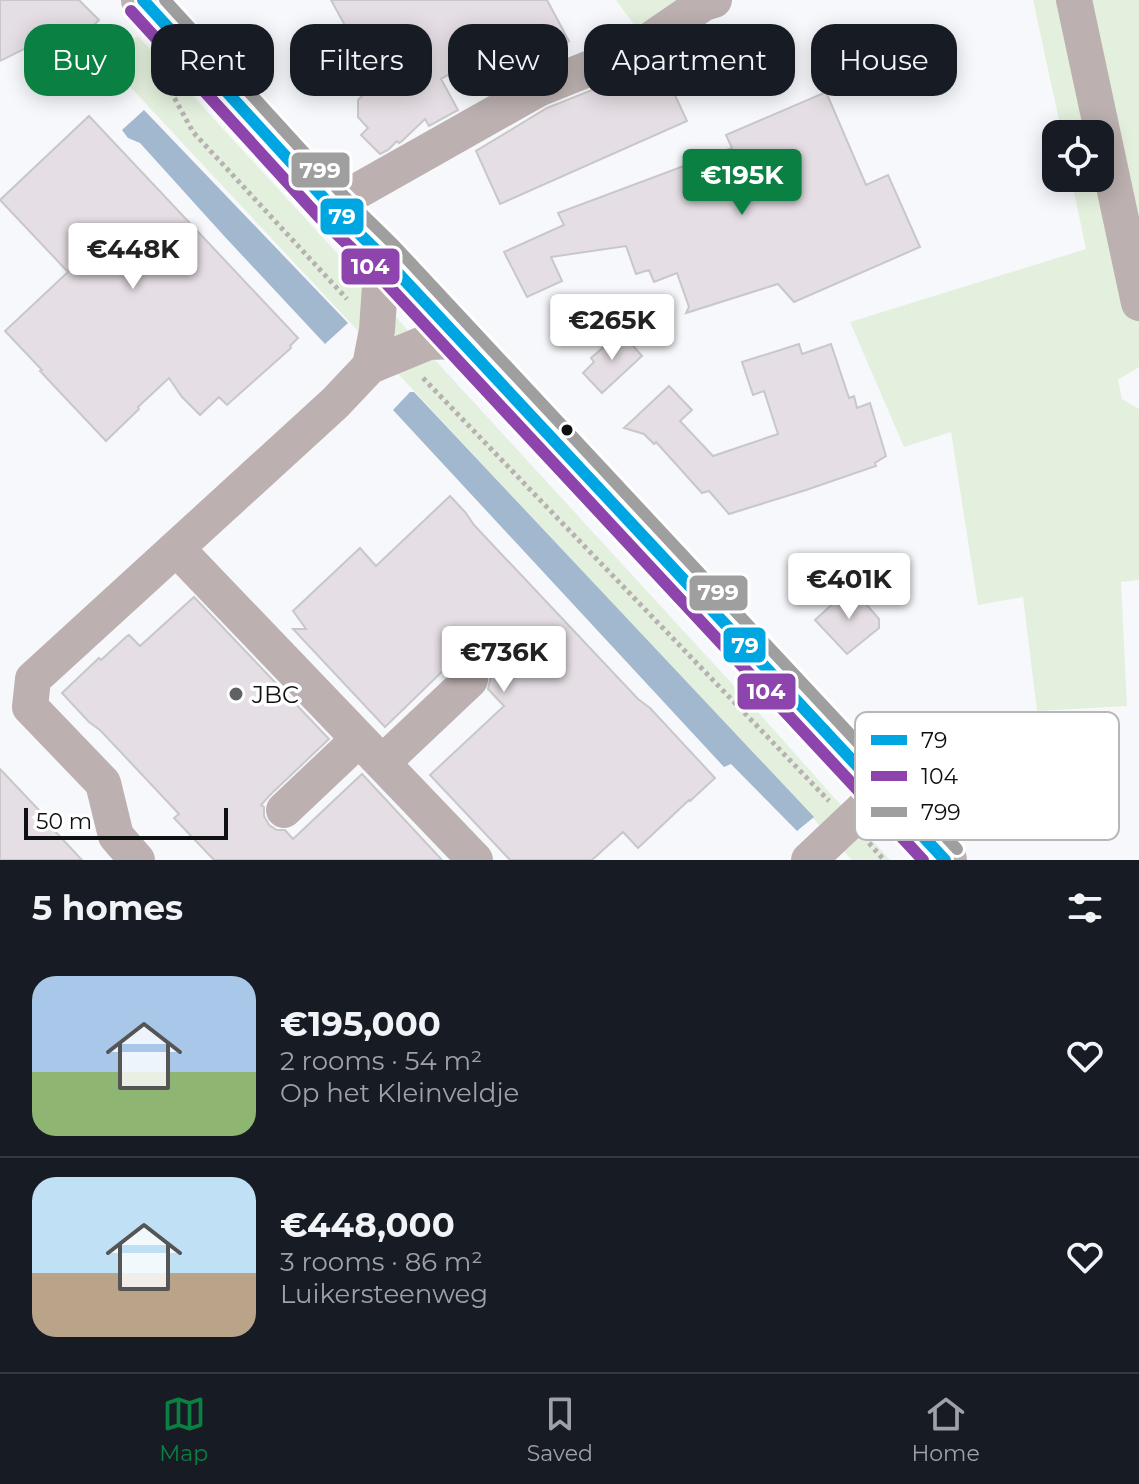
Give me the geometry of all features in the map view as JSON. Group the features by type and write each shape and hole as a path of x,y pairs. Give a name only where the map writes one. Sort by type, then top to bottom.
{"main road":[{"path":"143,0 331,206 382,256 855,764"},
{"path":"926,840 945,860"}],"street":[{"path":"331,206 538,89 642,45 704,3 714,0"},
{"path":"1074,0 1139,303"},
{"path":"382,256 382,350"},
{"path":"137,860 116,836 103,783 30,707 33,679 335,403 382,350 428,342 460,341"},
{"path":"177,549 475,860"},
{"path":"284,810 470,680"},
{"path":"809,860 855,816"}],"path":[{"path":"173,96 193,132 382,350 855,829"},
{"path":"866,840 884,860"}],"green space":[{"path":"616,0 708,0 641,24 634,24"},
{"path":"1033,0 1139,0 1139,367 1118,380 1122,399 1139,409 1139,580 1121,582 1127,706 1037,711 1023,597 978,605 951,432 904,447 850,322 1086,249 1074,192 1114,192 1114,120 1059,120"},
{"path":"138,36 151,50 151,96 193,96 855,821 855,840 872,840 890,860 852,860 135,92 135,38"}],"water":[{"path":"144,110 348,323 325,344 140,143 128,138 122,130"},
{"path":"410,392 414,392 814,817 797,831 731,764 724,767 393,410"}],"building":[{"path":"0,0 79,0 99,20 95,24 24,24 24,49 0,61"},
{"path":"331,0 547,0 560,24 448,24 448,75 441,79 458,110 429,126 425,119 401,142 397,141 380,154 361,135 368,128 358,117 358,100 362,96 432,96 432,24 344,24"},
{"path":"584,93 584,96 675,96 687,121 500,204 476,151 547,108"},
{"path":"817,96 828,96 866,185 888,175 920,247 794,302 778,284 686,313 689,307 677,273 654,282 649,270 636,274 626,246 551,257 562,281 527,297 504,252 564,225 558,213 732,148 726,135"},
{"path":"89,116 298,338 291,348 227,405 219,397 200,415 169,378 106,441 5,331 68,272 0,200"},
{"path":"621,332 642,356 602,393 583,373 594,362 591,358"},
{"path":"799,344 802,354 831,344 849,398 854,396 857,408 870,403 886,456 875,463 876,466 729,514 709,491 702,493 656,442 654,444 644,434 624,428 669,386 692,410 680,421 713,456 778,434 764,391 753,395 742,362"},
{"path":"450,496 715,778 638,848 623,832 592,860 510,860 430,775 504,706 488,689 491,676 486,666 477,660 462,661 457,657 385,727 293,629 306,629 293,611 360,548 376,566"},
{"path":"851,587 879,619 879,628 847,654 815,620"},
{"path":"194,597 329,739 261,805 269,825 285,830 293,839 362,774 442,860 214,860 174,818 179,814 62,693 127,636 140,646"},
{"path":"0,769 54,826 52,828 82,860 0,860"}],"transit line":[{"name":"79","path":"143,0 331,206 382,256 855,763"},
{"name":"799","path":"165,0 343,195 394,245 855,740"},
{"name":"104","path":"131,11 319,217 371,267 855,787"},
{"name":"104","path":"904,840 923,860"},
{"name":"79","path":"926,840 945,860"},
{"name":"799","path":"949,840 957,849"}],"place":[{"name":"JBC","path":"236,694"}]}
